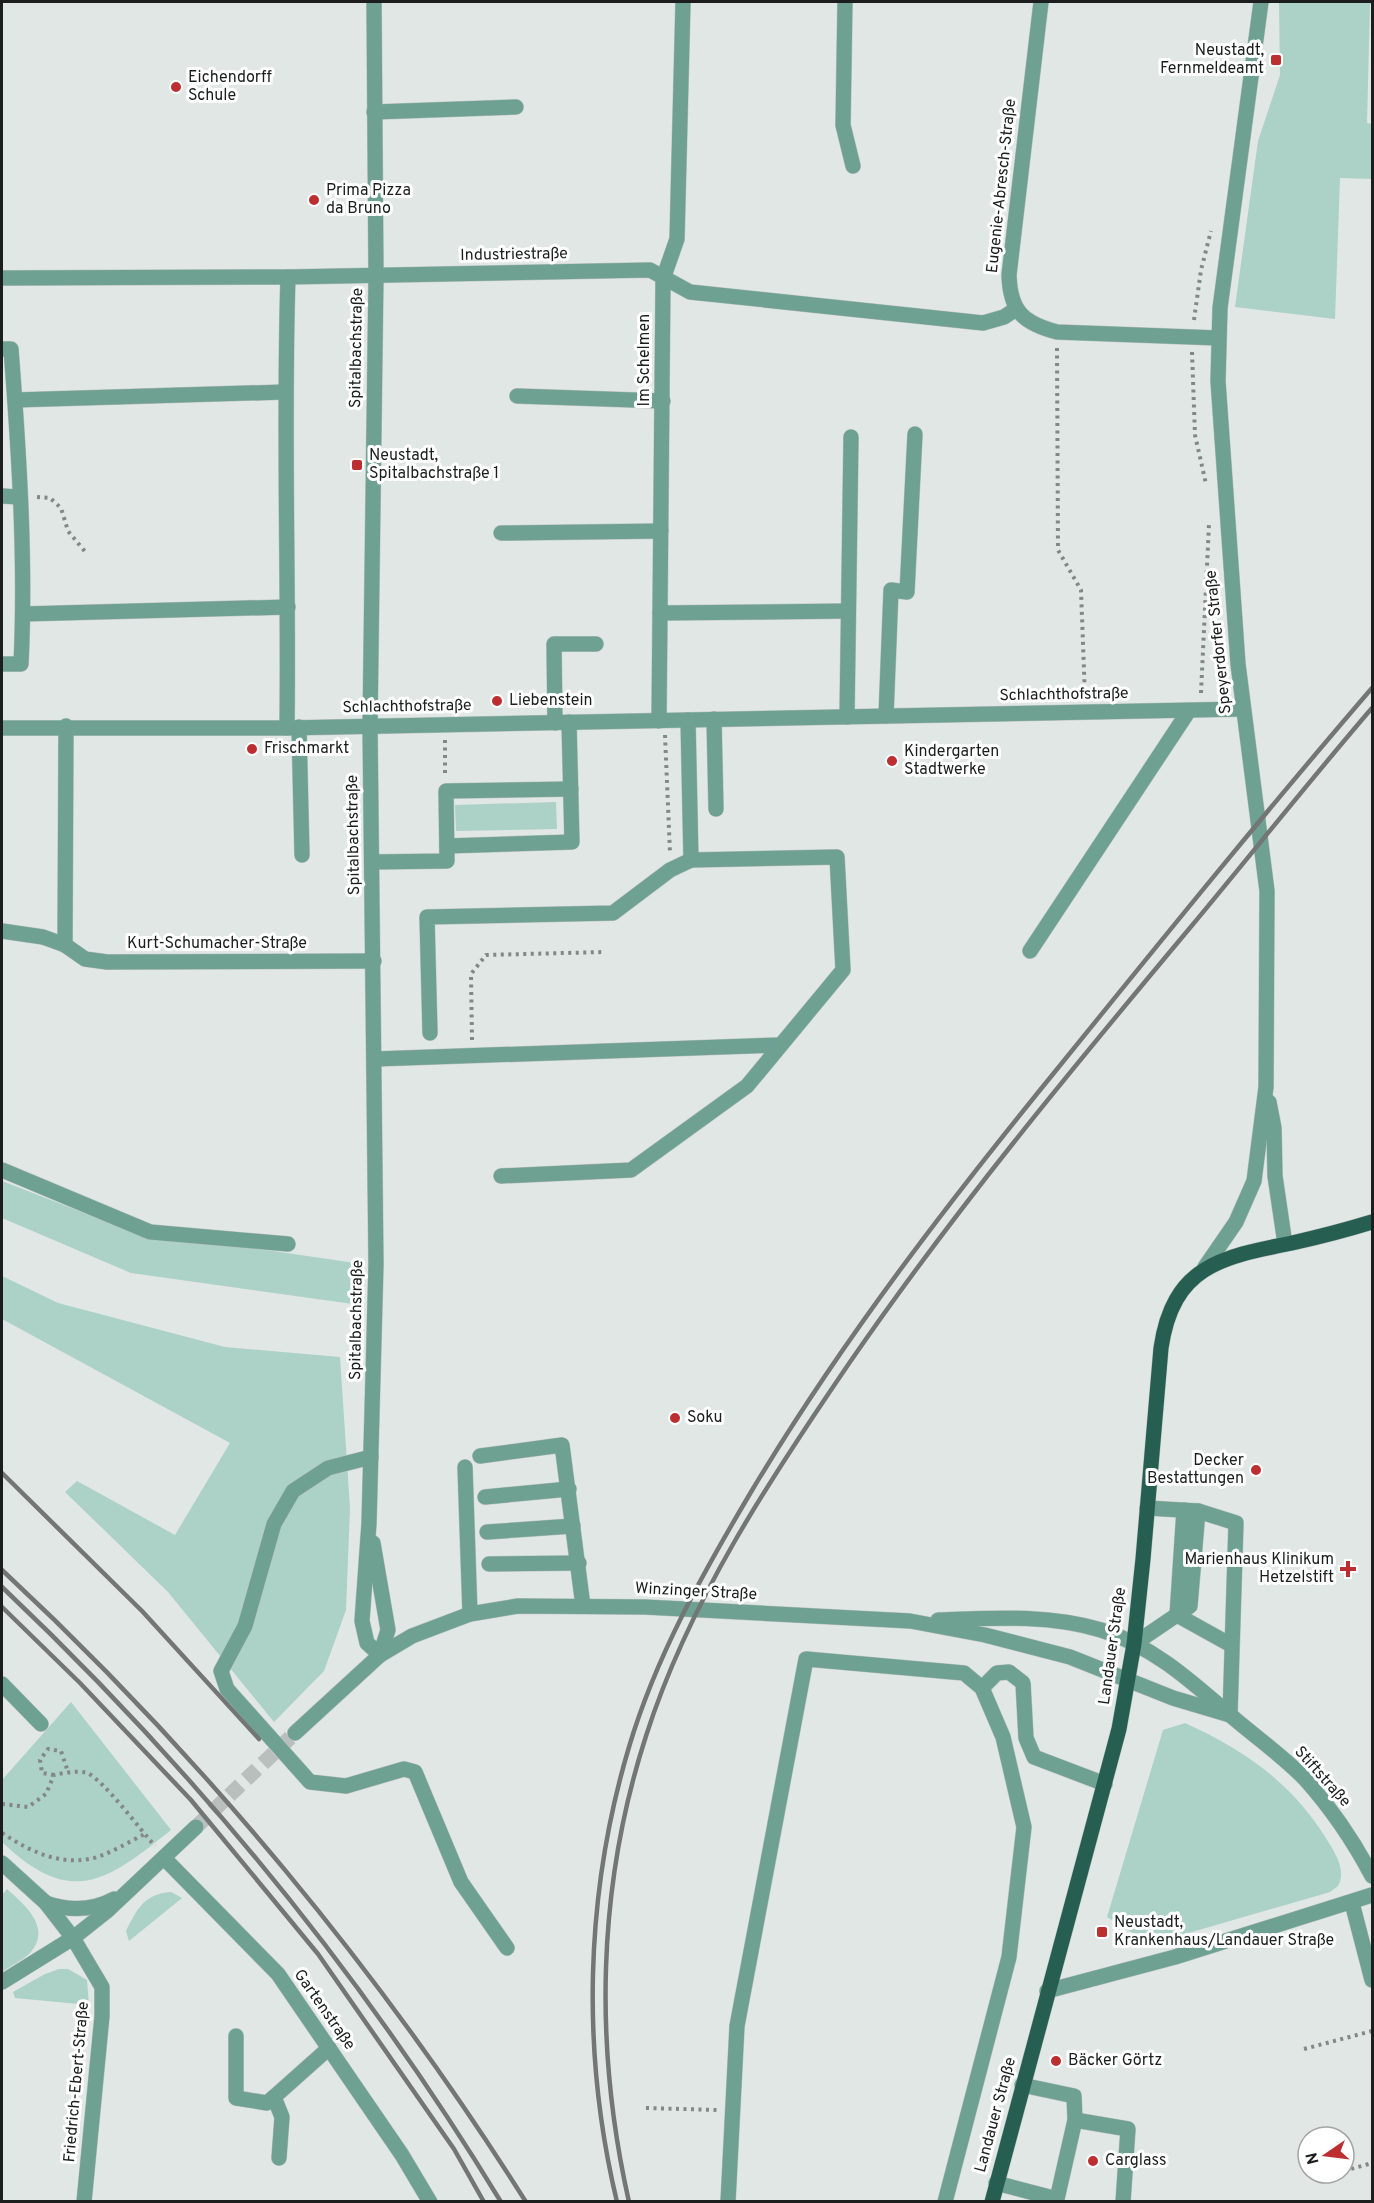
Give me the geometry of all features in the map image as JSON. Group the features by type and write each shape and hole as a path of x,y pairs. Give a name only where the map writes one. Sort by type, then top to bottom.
{"main road":[{"name":"Landauer Straße","path":"992,2202 1047,1991 1105,1784 1128,1680 1134,1644 1163,1332 1175,1300 1194,1275 1205,1267 1246,1251 1285,1244 1372,1222"}],"street":[{"name":"Spitalbachstraße","path":"369,1523 388,1630 380,1655 367,1643 362,1621 369,1523 376,1264 375,961 370,726 376,276 374,2"},
{"name":"Im Schelmen","path":"659,721 663,279 677,239 683,2"},
{"path":"845,2 843,125 853,166"},
{"name":"Eugenie-Abresch-Straße","path":"1016,309 1009,291 1009,275 1041,2"},
{"name":"Speyerdorfer Straße","path":"1205,1267 1236,1222 1254,1181 1266,1087 1267,891 1243,709 1224,499 1218,381 1218,338 1227,248 1262,2"},
{"path":"374,112 516,107"},
{"name":"Industriestraße","path":"2,278 288,278 651,270 663,279 690,292 982,323 1004,317 1016,309"},
{"path":"288,278 284,392 288,607 293,728 302,855"},
{"path":"1016,309 1037,327 1057,332 1218,338"},
{"path":"2,350 11,349 23,614 21,664 2,664"},
{"path":"15,400 284,392"},
{"path":"517,396 663,401"},
{"path":"886,716 891,590 907,592 915,434"},
{"path":"847,717 851,437"},
{"path":"2,496 19,496"},
{"path":"501,533 661,531"},
{"path":"23,614 288,607"},
{"path":"660,613 848,611"},
{"path":"447,846 572,842 571,789 554,645 596,644"},
{"name":"Schlachthofstraße","path":"2,728 66,726 293,728 1188,712 1243,709"},
{"path":"1030,951 1188,712"},
{"path":"688,720 691,860"},
{"path":"714,720 716,809"},
{"path":"65,945 66,726"},
{"path":"372,862 447,861 446,791 571,789"},
{"path":"430,1034 427,917 614,913 670,870 691,860 837,858 843,970 747,1086 631,1170 501,1176"},
{"name":"Kurt-Schumacher-Straße","path":"2,932 43,937 65,945 84,959 107,962 375,961"},
{"path":"375,1059 780,1045"},
{"path":"1266,1087 1274,1128 1275,1176 1285,1244"},
{"path":"2,1170 150,1232 288,1244"},
{"path":"480,1456 562,1444 573,1497 573,1526 583,1606"},
{"path":"371,1456 328,1468 293,1491 274,1524 245,1626 221,1671 226,1689 310,1782 346,1786 404,1769 415,1772 461,1882 507,1948"},
{"path":"465,1467 470,1614"},
{"path":"485,1497 573,1497"},
{"path":"1147,1508 1191,1510 1236,1523 1230,1715"},
{"path":"1134,1644 1177,1615 1191,1510"},
{"path":"487,1532 573,1526"},
{"path":"489,1564 579,1563"},
{"name":"Winzinger Straße","path":"295,1733 380,1655 435,1625 470,1614 518,1606 583,1606 910,1621 1027,1645 1070,1657 1128,1680"},
{"path":"1177,1615 1231,1645"},
{"name":"Stiftstraße","path":"910,1621 1010,1617 1087,1626 1134,1644 1183,1673 1304,1778 1325,1803 1371,1871"},
{"path":"728,2202 737,2026 806,1659 964,1673 982,1688 1003,1737 1024,1827 1010,1957 945,2202"},
{"path":"982,1688 997,1673 1009,1672 1023,1683 1026,1738 1034,1757 1105,1784"},
{"name":"Stiftstraße","path":"1128,1680 1173,1698 1230,1715"},
{"path":"2,1684 41,1724"},
{"path":"2,1982 73,1938 128,1892 196,1827"},
{"name":"Gartenstraße","path":"164,1858 278,1974 402,2155 430,2202"},
{"name":"Friedrich-Ebert-Straße","path":"2,1863 46,1902 73,1938 96,1973 102,1987 103,2000 84,2202"},
{"path":"46,1902 57,1907 82,1909 109,1902 128,1892"},
{"path":"1047,1991 1175,1957 1372,1895"},
{"path":"1352,1903 1372,1980"},
{"path":"236,2036 236,2098 267,2103 329,2048"},
{"path":"996,2183 1057,2199 1075,2120 1074,2096 1022,2085"},
{"path":"274,2097 282,2117 279,2158"},
{"path":"1075,2120 1128,2128 1123,2202"}],"path":[{"path":"1057,332 1058,550 1081,590 1085,713"},
{"path":"19,496 50,498 61,508 68,531 87,554"},
{"path":"659,721 667,741 670,870"},
{"path":"444,725 446,791"},
{"path":"473,1056 471,974 486,955 604,952"},
{"path":"68,1772 61,1750 48,1749 40,1760 42,1773 54,1775 68,1772 88,1773 112,1797 164,1858"},
{"path":"2,1804 28,1807 46,1794 54,1775"},
{"path":"2,1833 26,1850 56,1859 90,1859 145,1834"},
{"path":"1304,2049 1372,2031"},
{"path":"646,2108 733,2110"},
{"path":"1356,2168 1372,2163"}],"green space":[{"path":"1279,2 1372,2 1370,5 1367,123 1372,124 1372,179 1340,178 1335,319 1235,307 1258,141 1280,75"},
{"path":"556,802 557,829 456,831 455,805"},
{"path":"2,1181 141,1235 212,1242 355,1263 353,1304 131,1273 2,1218"},
{"path":"2,1276 58,1303 225,1347 340,1357 350,1508 346,1610 324,1671 274,1722 168,1592 65,1492 77,1481 175,1535 230,1443 2,1319"},
{"path":"71,1702 171,1830 127,1863 107,1874 88,1880 69,1881 48,1875 26,1863 2,1842 2,1780"},
{"path":"1185,1723 1229,1745 1249,1758 1284,1787 1300,1804 1315,1822 1337,1859 1341,1870 1338,1886 1330,1892 1161,1941 1144,1940 1107,1917 1163,1730"},
{"path":"7,1889 34,1918 38,1926 38,1935 36,1945 29,1954 2,1972 2,1895"},
{"path":"171,1892 182,1898 129,1941 126,1931 142,1904 154,1896"},
{"path":"59,1969 68,1969 87,1980 89,2005 15,1998 13,1992"}],"tunnel":[{"path":"196,1827 295,1733"}],"railway":[{"path":"617,2202 605,2145 593,2031 596,1916 614,1803 629,1747 653,1680 682,1616 733,1522 822,1380 938,1219 1254,827 1372,688"},
{"path":"629,2202 610,2085 606,2026 606,1968 610,1909 618,1851 630,1793 646,1736 664,1686 708,1589 790,1451 930,1250 1057,1088 1372,708"},
{"path":"2,1473 142,1611 259,1739"},
{"path":"2,1570 147,1714 284,1869 411,2032 470,2116 526,2202"},
{"path":"2,1587 142,1728 272,1878 392,2036 448,2118 501,2202"},
{"path":"2,1607 80,1683 191,1800 318,1954 454,2149 484,2202"}],"place":[{"name":"Neustadt, Fernmeldeamt","path":"1276,60"},
{"name":"Eichendorff Schule","path":"176,87"},
{"name":"Prima Pizza da Bruno","path":"314,200"},
{"name":"Neustadt, Spitalbachstraße 1","path":"357,465"},
{"name":"Liebenstein","path":"497,701"},
{"name":"Frischmarkt","path":"252,749"},
{"name":"Kindergarten Stadtwerke","path":"892,761"},
{"name":"Soku","path":"675,1418"},
{"name":"Decker Bestattungen","path":"1256,1470"},
{"name":"Marienhaus Klinikum Hetzelstift","path":"1348,1569"},
{"name":"Neustadt, Krankenhaus/Landauer Straße","path":"1102,1932"},
{"name":"Bäcker Görtz","path":"1056,2061"},
{"name":"Carglass","path":"1093,2161"}]}
